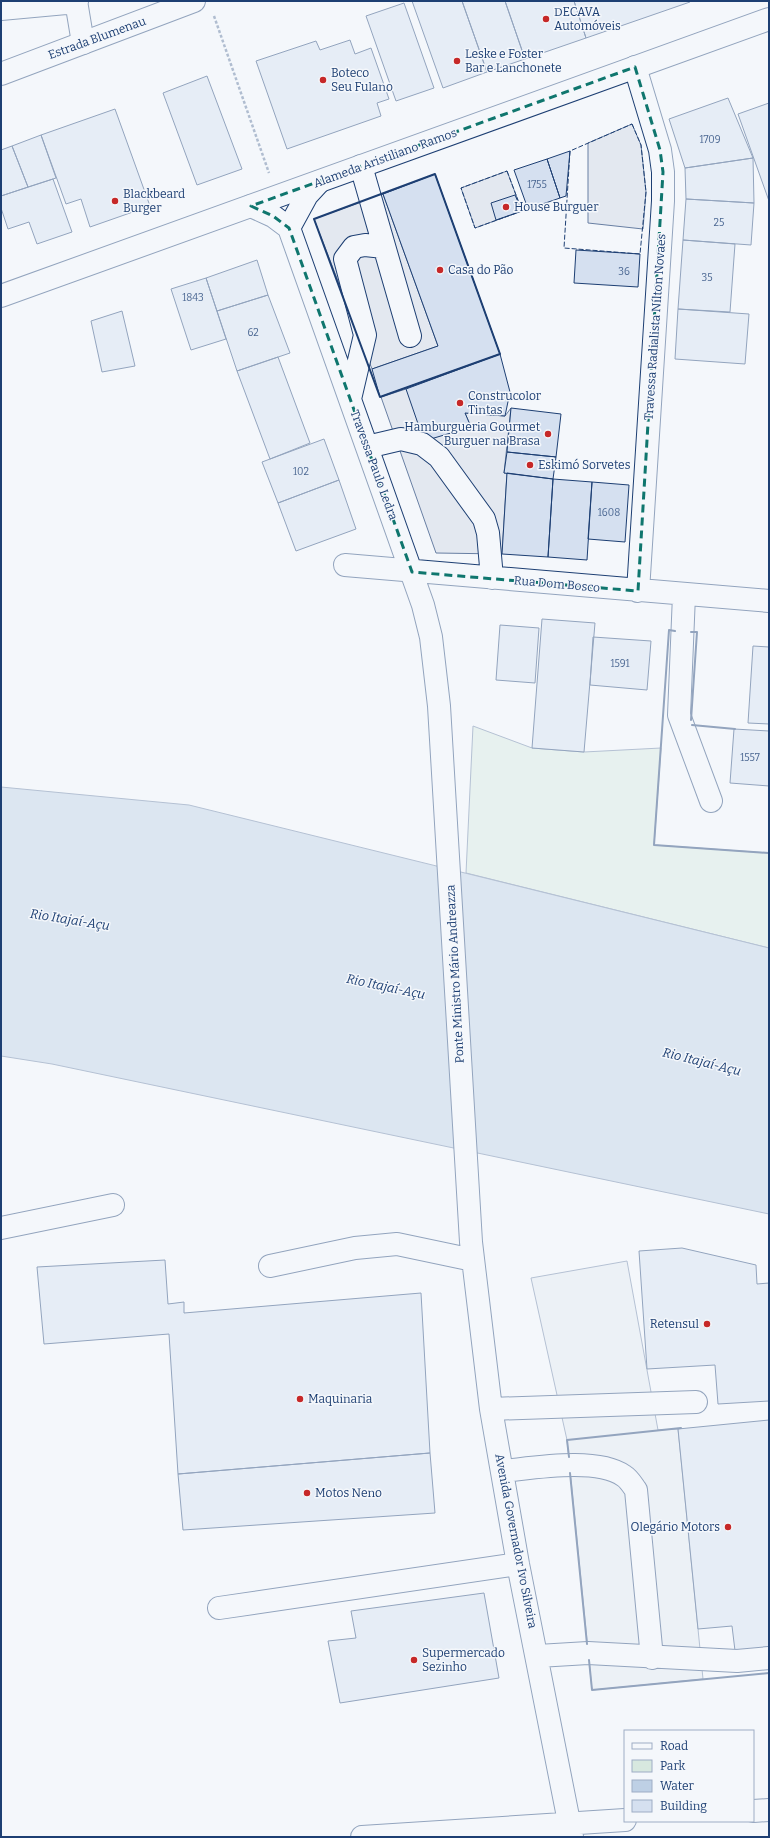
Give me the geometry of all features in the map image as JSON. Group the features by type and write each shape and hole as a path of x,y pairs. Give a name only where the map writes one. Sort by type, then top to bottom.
{"street":[{"path":"1,9 77,1 83,43"},
{"name":"Estrada Blumenau","path":"1,74 83,43 202,5"},
{"name":"Alameda Aristiliano Ramos","path":"1,296 769,19"},
{"name":"Travessa Radialista Nílton Novaes","path":"635,67 660,150 663,172 663,202 638,591"},
{"path":"361,166 410,336"},
{"path":"251,206 273,216 289,228 307,195 319,182"},
{"name":"Travessa Paulo Ledra","path":"289,228 412,572 431,637 439,706"},
{"path":"350,399 365,335 345,258 354,247 366,245 384,247"},
{"path":"367,447 401,440 422,444 439,457 484,519 488,533 492,578"},
{"name":"Rua Dom Bosco","path":"345,565 769,602"},
{"path":"684,595 679,716 711,801"},
{"name":"Ponte Ministro Mário Andreazza","path":"439,706 472,1251"},
{"path":"1,1228 113,1205"},
{"path":"270,1266 355,1248 397,1244 472,1251"},
{"name":"Avenida Governador Ivo Silveira","path":"472,1251 491,1409 518,1564 538,1656 571,1830"},
{"path":"491,1409 696,1402"},
{"path":"503,1471 577,1466 608,1468 625,1476 629,1481 636,1490 652,1658"},
{"path":"219,1608 518,1564"},
{"path":"538,1656 588,1653 652,1658 737,1661 769,1658"},
{"path":"754,1811 769,1810"},
{"path":"362,1837 571,1830 624,1820"}],"path":[{"path":"202,5 278,196"}],"highlighted area":[{"path":"635,67 660,150 663,172 638,591 412,572 289,228 273,216 251,206"}],"green space":[{"path":"473,726 532,748 584,752 661,748 654,845 769,853 769,948 466,873"}],"shaded area":[{"path":"632,124 641,145 646,192 643,229 588,223 588,143"},
{"path":"507,171 522,211 475,228 461,188"},
{"path":"383,194 438,346 372,369 314,219"},
{"path":"406,389 471,427 465,413 505,416 511,408 504,473 507,473 502,554 436,553 381,397"},
{"path":"627,1261 658,1430 678,1429 703,1679 592,1690 567,1440 531,1278"}],"water":[{"name":"Rio Itajaí-Açu","path":"1,787 189,805 769,948 769,1214 52,1064 1,1056"}],"building":[{"path":"412,1 462,1 487,72 443,88"},
{"path":"462,1 505,1 525,59 487,72"},
{"name":"DECAVA Automóveis","path":"505,1 574,1 586,38 525,59"},
{"path":"574,1 690,1 690,2 586,38"},
{"path":"404,3 434,88 396,101 366,16"},
{"name":"Boteco Seu Fulano","path":"350,40 355,54 371,48 389,99 377,103 381,116 287,149 256,61 316,41 320,50"},
{"path":"207,76 242,169 197,185 163,93"},
{"path":"728,98 753,158 685,168 669,119"},
{"path":"769,103 769,201 738,114"},
{"path":"115,109 150,206 90,227 81,199 66,204 41,135"},
{"path":"41,135 56,178 28,187 12,146"},
{"path":"12,146 28,187 1,196 1,150"},
{"path":"570,151 566,196 560,198 547,159"},
{"path":"753,158 754,203 686,199 685,168"},
{"path":"547,159 560,198 528,209 514,170"},
{"name":"Casa do Pão","path":"435,174 500,354 380,397 372,369 438,346 383,194"},
{"path":"53,179 72,232 37,244 29,222 8,229 1,208 1,196"},
{"name":"House Burguer","path":"515,195 522,211 496,220 491,203"},
{"path":"686,199 754,203 751,245 683,240"},
{"path":"683,240 735,244 730,312 678,309"},
{"path":"576,250 640,254 638,287 574,283"},
{"path":"257,260 268,295 217,311 206,278"},
{"path":"206,278 226,339 191,350 171,289"},
{"path":"268,295 290,353 237,371 217,311"},
{"path":"678,309 749,314 745,364 675,359"},
{"path":"122,311 135,366 102,372 91,321"},
{"name":"Construcolor Tintas","path":"500,354 510,392 505,416 465,413 471,427 424,441 406,389"},
{"path":"278,357 310,443 270,459 237,371"},
{"path":"511,408 561,414 556,457 507,452"},
{"path":"324,439 339,480 278,503 262,462"},
{"name":"Eskimó Sorvetes","path":"507,452 556,457 553,479 504,473"},
{"path":"507,473 553,479 548,557 502,554"},
{"path":"553,479 592,482 587,560 548,557"},
{"path":"339,480 356,529 296,551 278,503"},
{"path":"592,482 629,485 625,542 588,539"},
{"path":"542,619 595,623 584,752 532,748"},
{"path":"500,625 539,628 535,683 496,680"},
{"path":"593,637 651,641 647,690 590,685"},
{"path":"753,646 769,647 769,724 748,723"},
{"path":"734,729 769,731 769,786 730,783"},
{"name":"Retensul","path":"682,1248 756,1265 757,1284 769,1283 769,1401 718,1404 715,1365 647,1369 639,1251"},
{"name":"Maquinaria","path":"165,1260 168,1304 184,1302 184,1313 421,1293 430,1453 178,1474 169,1334 44,1344 37,1267"},
{"name":"Olegário Motors","path":"769,1420 769,1655 736,1659 732,1626 698,1629 678,1429"},
{"name":"Motos Neno","path":"430,1453 435,1513 183,1530 178,1474"},
{"name":"Supermercado Sezinho","path":"484,1593 499,1678 340,1703 328,1641 356,1638 351,1611"}],"fence":[{"path":"632,124 641,145 646,192 640,254 564,248 570,151 632,124"},
{"path":"507,171 522,211 475,228 461,188 507,171"}],"wall":[{"path":"435,174 500,354 380,397 314,219 435,174"},
{"path":"675,631 669,630 654,845 769,853"},
{"path":"691,632 697,632 691,720"},
{"path":"692,725 735,729"},
{"path":"569,1457 567,1440 681,1428"},
{"path":"570,1473 587,1644"},
{"path":"589,1660 592,1690 769,1673"}],"place":[{"name":"DECAVA Automóveis","path":"546,19"},
{"name":"Leske e Foster Bar e Lanchonete","path":"457,61"},
{"name":"Boteco Seu Fulano","path":"323,80"},
{"name":"Blackbeard Burger","path":"115,201"},
{"name":"House Burguer","path":"506,207"},
{"name":"Casa do Pão","path":"440,270"},
{"name":"Construcolor Tintas","path":"460,403"},
{"name":"Hamburgueria Gourmet Burguer na Brasa","path":"548,434"},
{"name":"Eskimó Sorvetes","path":"530,465"},
{"name":"Retensul","path":"707,1324"},
{"name":"Maquinaria","path":"300,1399"},
{"name":"Motos Neno","path":"307,1493"},
{"name":"Olegário Motors","path":"728,1527"},
{"name":"Supermercado Sezinho","path":"414,1660"}]}
